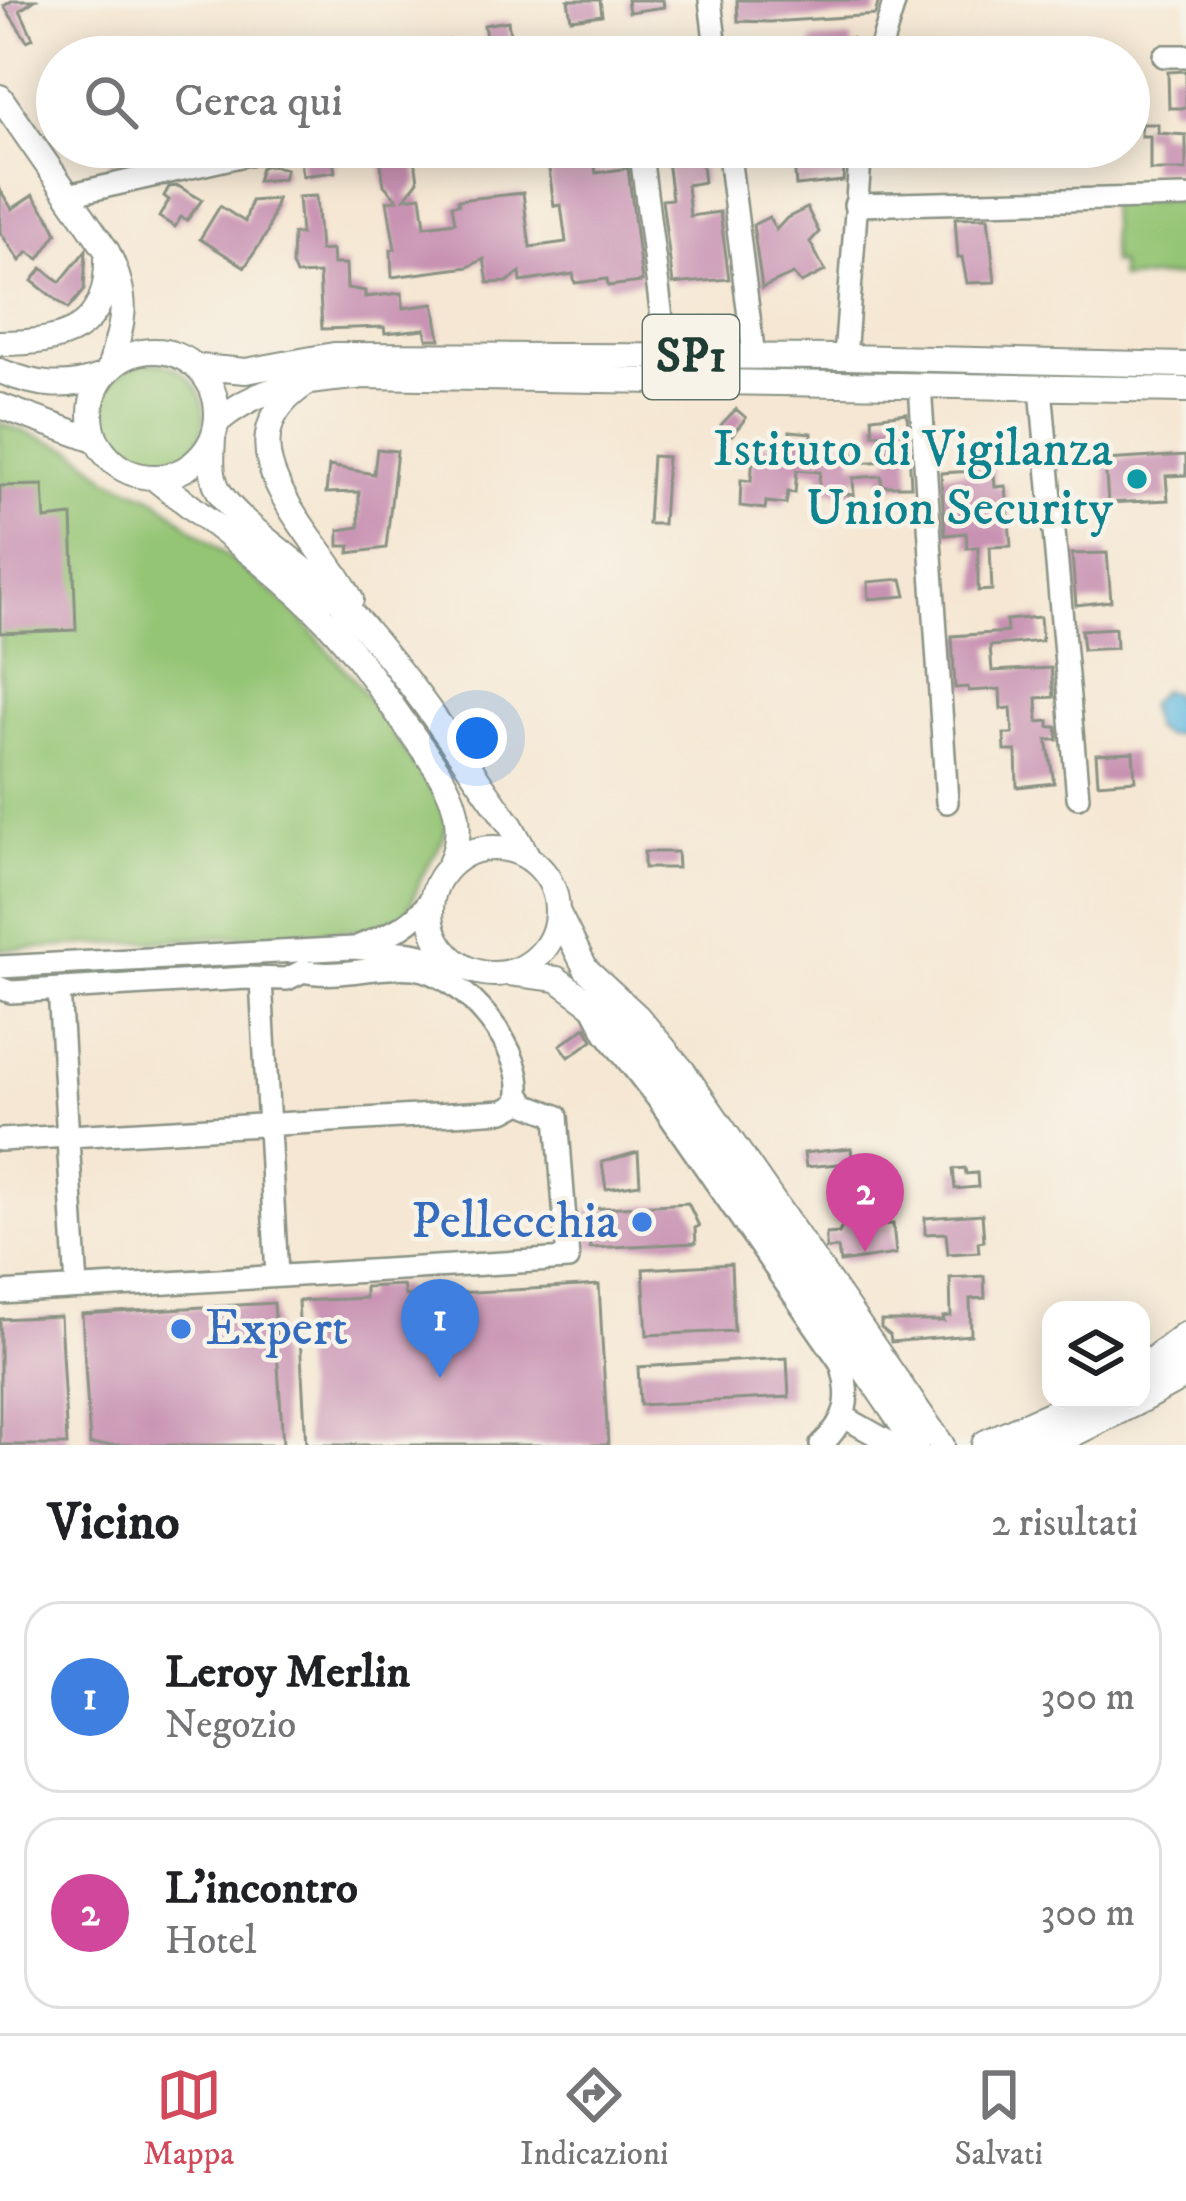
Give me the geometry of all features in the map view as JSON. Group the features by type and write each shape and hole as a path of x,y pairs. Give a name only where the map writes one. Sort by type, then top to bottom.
{"highway":[{"path":"1150,1366 1186,1341"},
{"path":"1150,1392 1186,1372"},
{"path":"1045,1437 1078,1409"},
{"path":"987,1445 1045,1437 1114,1409"}],"main road":[{"path":"0,98 36,149"},
{"path":"49,168 107,251 125,300 150,334 199,368 211,383 217,401 212,470 217,490 232,509 307,568 365,628 511,826 528,857 551,881 558,913 586,969 638,1016 683,1071 942,1445"},
{"path":"0,343 46,340 87,324 100,306 107,251"},
{"path":"97,441 91,407 106,373 125,300"},
{"path":"0,371 48,386 77,386 134,353 173,353"},
{"name":"SP1","path":"199,368 246,371 334,355 845,357 1186,365"},
{"name":"SP1","path":"215,430 250,396 308,382 364,376 1186,390"},
{"path":"308,382 272,416 267,460 278,488 343,583 365,628"},
{"path":"0,406 97,441 120,467 153,477 287,584 330,626 370,674 457,806 457,848 431,899 435,934 456,962 490,975 557,979 623,1028 916,1445"},
{"path":"153,477 189,467 215,430"},
{"path":"448,866 487,848 508,848 528,857"},
{"path":"508,973 544,952 558,913"}],"street":[{"path":"710,0 714,36"},
{"path":"885,36 896,0"},
{"path":"68,195 187,168"},
{"path":"643,168 667,357"},
{"path":"731,168 754,357"},
{"path":"845,357 859,168"},
{"path":"855,205 1186,197"},
{"path":"920,385 946,802"},
{"path":"1041,388 1078,797"},
{"path":"4,992 261,980 399,932 431,899"},
{"path":"353,948 412,952 456,962"},
{"path":"0,967 268,952 297,967 423,970 464,994 496,1029 518,1063 520,1095 517,1104 504,1111 0,1140"},
{"path":"261,980 278,1276"},
{"path":"59,989 77,1288"},
{"path":"588,999 606,1033 684,1135 841,1363 849,1389 846,1418 821,1445"},
{"path":"0,1292 568,1259 556,1116 526,1103 520,1095"},
{"path":"846,1418 879,1444"}],"green space":[{"path":"1186,200 1186,276 1120,279 1119,263 1112,263 1109,201"},
{"path":"152,363 172,367 189,378 200,395 204,415 200,435 189,452 172,463 152,467 132,463 115,452 104,435 100,415 104,395 115,378 132,367"},
{"path":"0,423 75,450 109,479 156,499 290,607 357,683 446,818 440,845 402,917 369,929 0,950"}],"water":[{"path":"1162,690 1173,693 1186,714 1186,733 1165,736 1153,728 1148,705"}],"building":[{"path":"13,0 35,0 20,10 33,38 27,41 4,6"},
{"path":"568,0 600,0 602,15 571,19"},
{"path":"627,0 663,0 664,7 629,12"},
{"path":"737,0 879,0 875,15 770,22 738,21"},
{"path":"508,21 510,36 486,36 484,25"},
{"path":"1186,71 1186,108 1169,108 1168,72"},
{"path":"1150,124 1158,124 1158,133 1186,135 1186,170 1150,168"},
{"path":"261,168 286,169 283,179 257,181"},
{"path":"301,168 334,168 335,172 302,176"},
{"path":"382,168 416,168 418,181 405,198 421,196 425,226 455,222 452,205 459,204 458,200 523,193 530,247 566,242 561,205 554,206 549,168 595,168 596,173 628,168 642,282 575,283 573,274 521,282 520,272 507,282 488,283 484,259 468,267 392,277 391,250 395,249 387,201 398,200 384,185"},
{"path":"668,168 702,168 704,182 687,185 690,216 720,212 729,279 673,284 662,200 672,199"},
{"path":"795,168 844,168 843,181 796,186"},
{"path":"178,186 202,200 175,227 159,217 169,200 164,196 169,187"},
{"path":"0,190 12,209 33,195 50,219 57,233 39,259 28,252 20,261 0,232"},
{"path":"316,196 320,251 332,250 333,264 346,264 347,288 365,291 365,297 402,293 403,308 434,304 440,339 427,339 425,329 385,333 384,327 322,329 319,274 296,275 292,265 293,234 301,234 298,197"},
{"path":"277,199 267,233 245,267 200,239 220,206 245,222 251,201"},
{"path":"807,208 819,232 810,242 825,271 801,283 793,274 762,288 753,225 769,217 776,230"},
{"path":"988,217 995,282 967,283 962,257 958,258 955,218"},
{"path":"86,250 84,290 68,309 32,281 42,268 60,282"},
{"path":"736,409 746,418 732,435 721,425"},
{"path":"907,413 911,486 882,486 881,476 853,478 854,495 818,491 820,472 797,470 795,493 788,492 786,504 766,502 765,509 740,506 741,480 751,481 754,444 790,446 790,431 812,433 812,440 854,443 852,463 890,461 888,433 873,434 872,417"},
{"path":"377,449 397,451 386,548 349,553 350,546 339,546 339,530 359,527 359,492 326,493 329,466 374,474"},
{"name":"Istituto di Vigilanza Union Security","path":"1186,455 1186,475 1166,476 1168,500 1108,503 1105,460"},
{"path":"652,456 667,457 663,524 648,524"},
{"path":"973,465 993,465 995,487 1006,486 1011,546 990,547 992,590 978,591 978,547 967,548 966,533 945,535 941,473 974,471"},
{"path":"43,485 45,519 72,516 76,630 0,633 0,486"},
{"path":"1107,553 1111,601 1076,605 1072,554"},
{"path":"902,579 906,596 869,599 868,582"},
{"path":"1040,617 1042,641 990,646 992,671 1051,668 1054,697 1037,698 1038,722 1049,721 1049,727 1057,727 1058,740 1047,740 1054,783 1017,787 1016,751 1005,751 1004,734 1013,734 1011,708 1001,709 1000,689 955,688 952,636 1007,632 1006,620"},
{"path":"1115,628 1116,648 1083,650 1081,630"},
{"path":"1133,752 1135,780 1098,783 1096,754"},
{"path":"644,852 677,852 678,868 644,868"},
{"path":"586,1027 593,1040 569,1057 560,1045"},
{"path":"851,1148 856,1196 842,1197 839,1164 806,1167 804,1153"},
{"path":"638,1152 640,1184 606,1189 602,1162"},
{"path":"965,1168 966,1174 977,1173 978,1187 955,1189 953,1169"},
{"name":"Pellecchia","path":"688,1203 699,1226 696,1243 590,1248 588,1209"},
{"path":"982,1214 984,1241 978,1242 979,1252 948,1254 946,1233 925,1234 925,1218"},
{"path":"862,1223 863,1227 893,1224 896,1254 840,1262 838,1248 826,1249 826,1234 839,1233 843,1225"},
{"path":"731,1264 734,1331 647,1335 643,1269"},
{"path":"984,1276 985,1298 970,1299 971,1335 891,1342 881,1328 881,1321 944,1321 943,1317 951,1316 950,1278"},
{"path":"403,1285 405,1296 599,1285 608,1445 306,1445 298,1301 365,1298 365,1287"},
{"path":"274,1303 283,1445 90,1445 82,1314"},
{"path":"60,1316 67,1445 0,1445 0,1319"},
{"path":"787,1358 789,1397 640,1405 638,1367"}],"place":[{"name":"Istituto di Vigilanza Union Security","path":"1137,479"},
{"name":"Pellecchia","path":"642,1222"},
{"name":"L'incontro","path":"865,1252"},
{"name":"Expert","path":"181,1329"},
{"name":"Leroy Merlin","path":"440,1378"}]}
